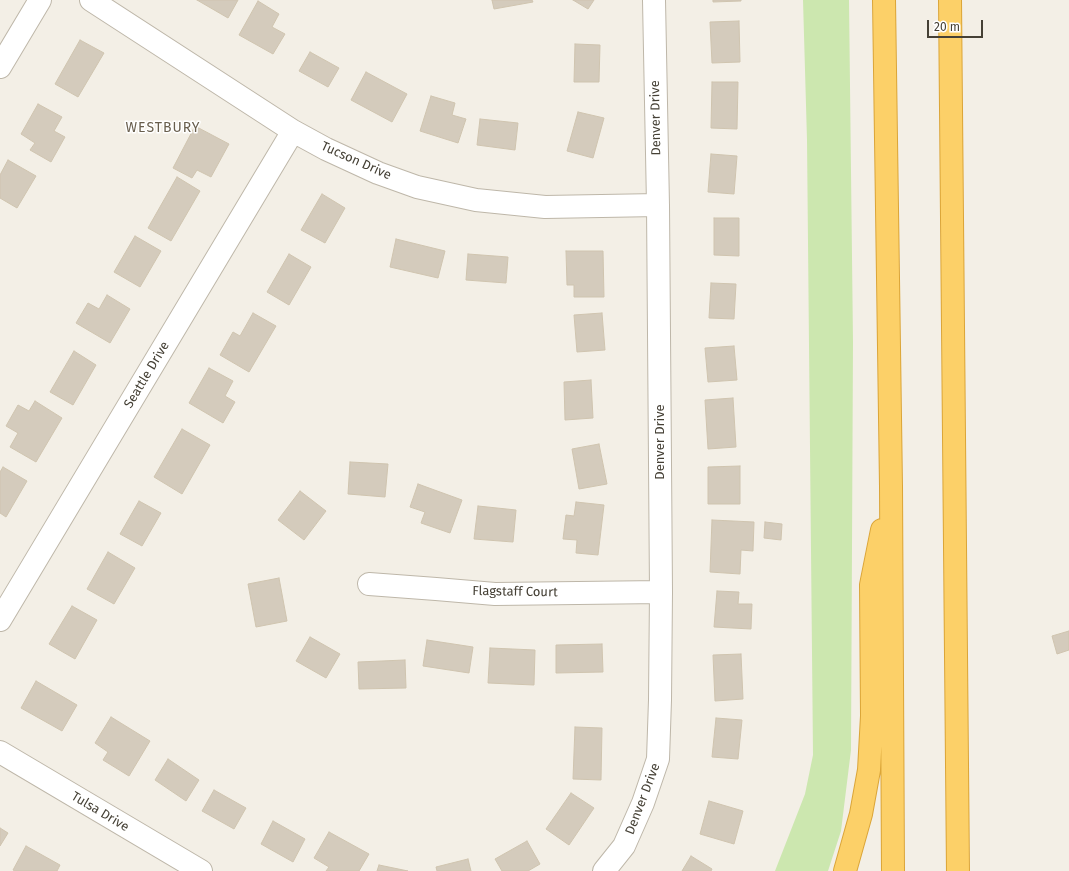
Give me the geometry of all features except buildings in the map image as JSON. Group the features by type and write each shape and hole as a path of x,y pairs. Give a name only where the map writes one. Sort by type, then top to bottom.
{"highway":[{"path":"884,0 891,486 893,871"},
{"path":"950,0 958,871"},
{"path":"845,871 861,814 868,770 872,716 871,585 891,486"}],"street":[{"path":"0,67 40,0"},
{"name":"Tucson Drive","path":"91,0 293,131 326,149 378,173 417,187 476,200 545,207 658,205"},
{"name":"Denver Drive","path":"604,871 624,846 643,804 658,759 661,592 658,205 654,0"},
{"name":"Seattle Drive","path":"0,620 293,131"},
{"name":"Flagstaff Court","path":"369,584 495,594 661,592"},
{"name":"Tulsa Drive","path":"0,752 201,871"}],"green space":[{"path":"803,0 849,0 853,342 851,750 841,831 828,871 775,871 805,794 813,755 807,140"}],"district":[{"name":"WESTBURY","path":"163,128"}]}
